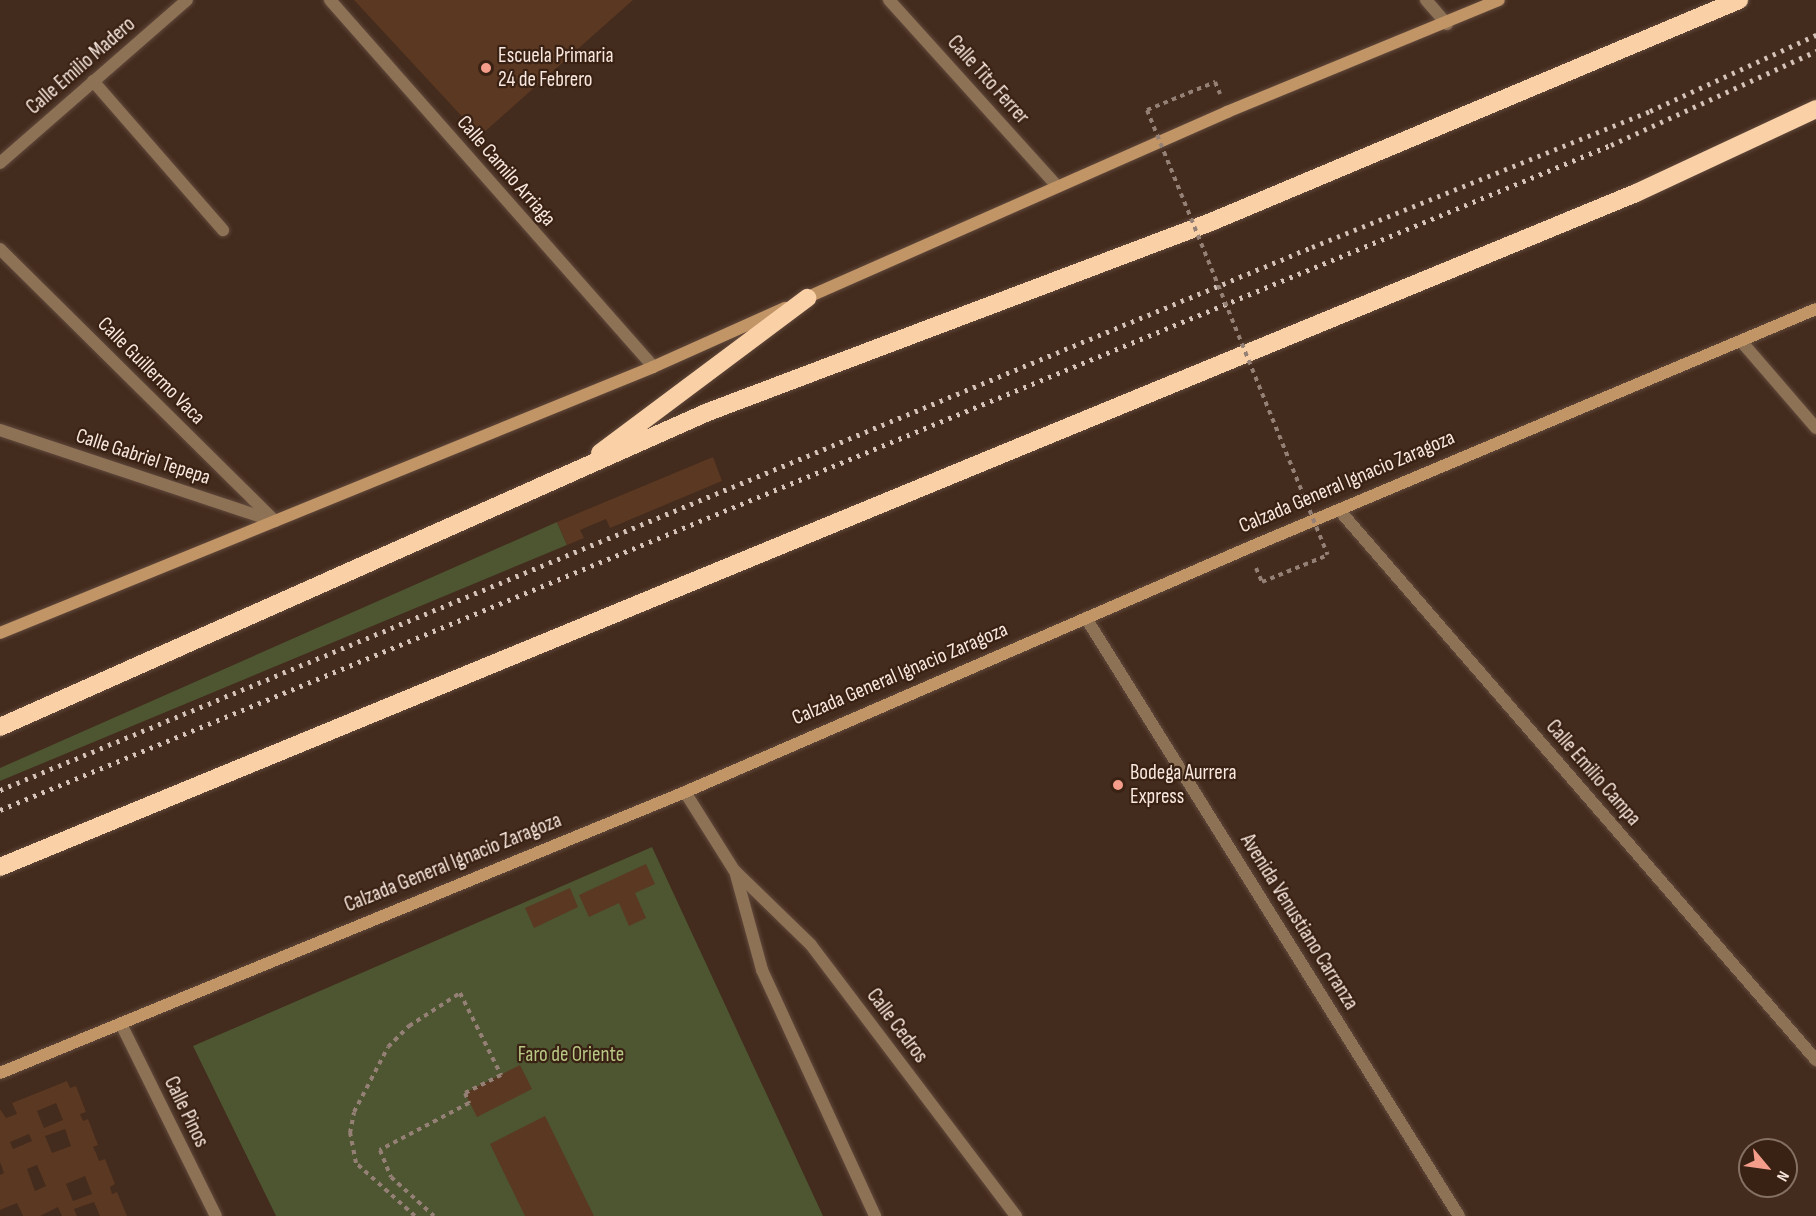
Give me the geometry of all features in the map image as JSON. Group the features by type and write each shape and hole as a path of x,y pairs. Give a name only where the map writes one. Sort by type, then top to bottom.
{"highway":[{"path":"0,727 708,412 822,366 1211,222 1739,0"},
{"path":"0,867 1636,194 1816,110"},
{"path":"573,473 807,297"}],"main road":[{"path":"0,633 653,367 1227,112 1447,24 1499,0"},
{"name":"Calzada General Ignacio Zaragoza","path":"0,1073 685,792 1086,618 1816,309"}],"street":[{"name":"Calle Emilio Madero","path":"0,163 187,0"},
{"name":"Calle Camilo Arriaga","path":"330,0 653,367"},
{"name":"Calle Tito Ferrer","path":"889,0 1057,186"},
{"path":"1426,0 1447,24"},
{"path":"93,81 223,230"},
{"name":"Calle Guillermo Vaca","path":"0,249 275,521"},
{"path":"1741,341 1816,428"},
{"name":"Calle Gabriel Tepepa","path":"0,430 275,521"},
{"name":"Calle Emilio Campa","path":"1340,511 1816,1060"},
{"name":"Avenida Venustiano Carranza","path":"1086,618 1459,1216"},
{"name":"Calle Cedros","path":"685,792 734,870 811,945 1016,1216"},
{"name":"Calle Cedros","path":"734,870 762,970 875,1216"},
{"name":"Calle Pinos","path":"121,1024 216,1216"}],"path":[{"path":"1215,82 1147,110 1328,555 1262,582"},
{"path":"415,1216 356,1163 350,1133 354,1112 388,1047 416,1021 460,993 501,1076 465,1093 469,1103 380,1150 391,1177 435,1216"}],"green space":[{"path":"557,522 567,545 0,781 0,768"},
{"name":"Faro de Oriente","path":"652,847 823,1216 276,1216 193,1046"}],"building":[{"name":"Escuela Primaria 24 de Febrero","path":"354,0 633,0 480,136"},
{"path":"713,457 722,481 610,528 606,519 580,530 584,538 567,545 557,522"},
{"path":"646,864 655,884 635,893 646,918 629,926 619,903 589,917 579,895"},
{"path":"570,888 578,907 534,928 525,908"},
{"path":"520,1065 532,1089 477,1117 465,1093"},
{"path":"67,1081 70,1088 76,1086 86,1112 80,1114 83,1121 88,1119 98,1145 93,1147 99,1161 105,1159 115,1184 110,1187 112,1194 117,1192 127,1216 100,1216 94,1202 74,1209 77,1216 62,1216 58,1207 40,1216 23,1216 17,1203 0,1210 0,1175 4,1173 0,1162 0,1109 6,1118 17,1114 12,1103","holes":["56,1103 63,1120 44,1128 37,1111","65,1129 71,1146 52,1153 45,1136","29,1134 32,1141 13,1149 10,1142","37,1165 46,1186 35,1191 27,1169","85,1176 92,1194 73,1201 66,1184"]},
{"path":"545,1116 594,1216 525,1216 490,1144"}],"railway":[{"path":"0,790 1312,247 1650,111 1816,35"},
{"path":"0,810 1611,145 1816,51"}],"place":[{"name":"Escuela Primaria 24 de Febrero","path":"486,68"},
{"name":"Bodega Aurrera Express","path":"1118,785"}]}
